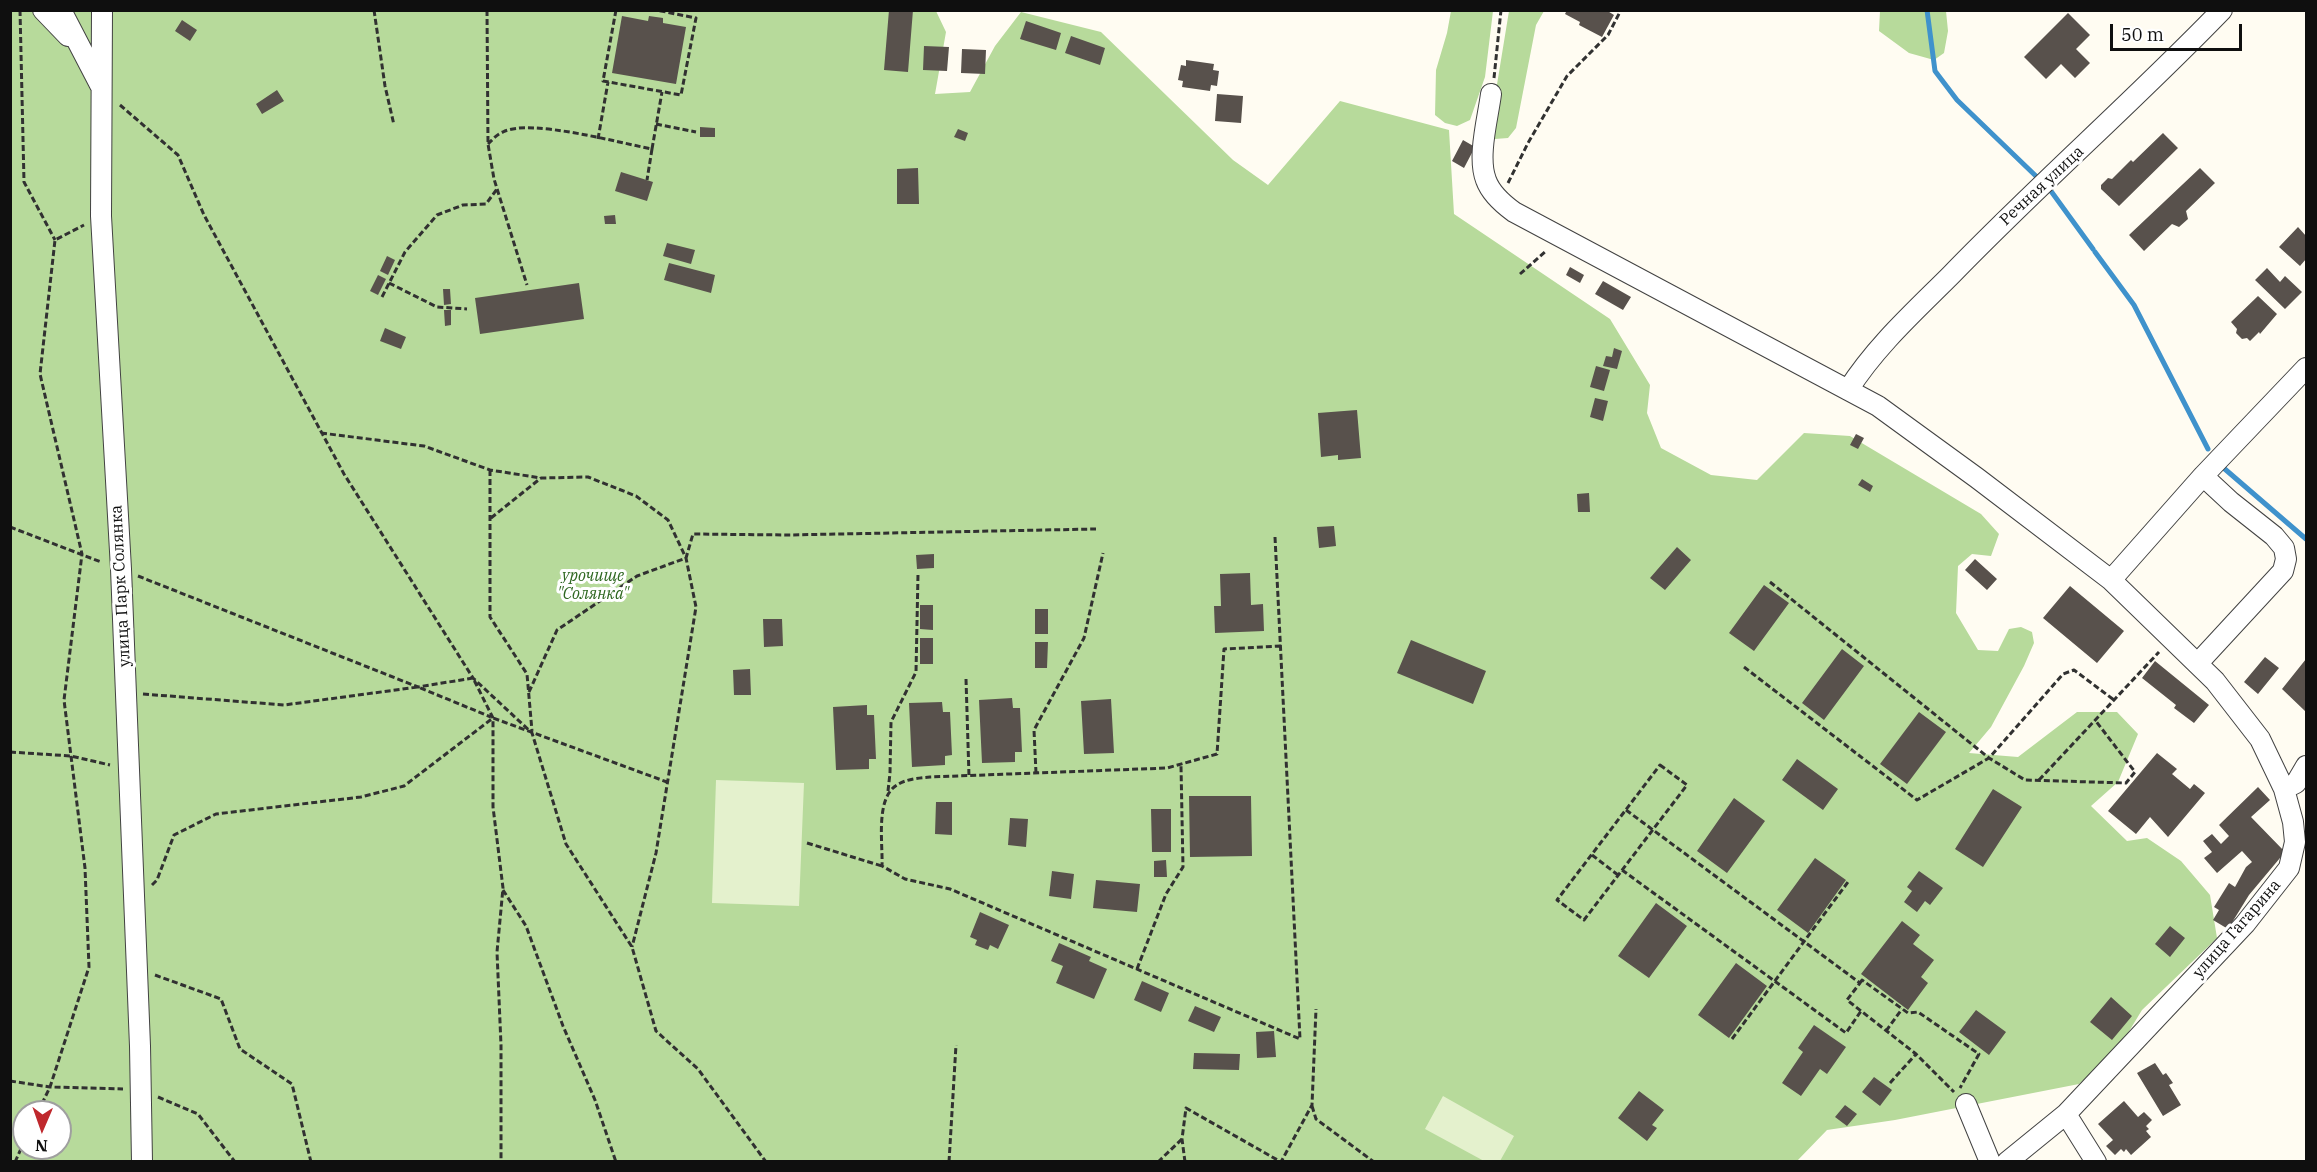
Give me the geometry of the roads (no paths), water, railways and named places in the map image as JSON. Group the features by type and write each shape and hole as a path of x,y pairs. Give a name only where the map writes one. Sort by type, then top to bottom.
{"street":[{"path":"43,10 81,49"},
{"path":"61,10 103,90"},
{"name":"улица Парк Солянка","path":"102,10 101,216 121,569 137,968 142,1161"},
{"name":"Речная улица","path":"1848,390 1865,363 1978,246 2151,83 2222,10"},
{"name":"улица Гагарина","path":"1491,94 1482,160 1486,180 1500,201 1514,212 1878,406 2111,580 2215,681 2260,739 2284,789 2294,822 2295,842 2289,868 2245,924 2066,1114 2007,1161"},
{"path":"2111,580 2203,476 2307,368"},
{"path":"2198,663 2283,571 2286,559 2284,548 2274,536 2203,476"},
{"path":"2284,789 2296,783 2307,766"},
{"path":"1966,1104 1990,1161"},
{"path":"2066,1114 2096,1161"}],"waterway":[{"path":"1927,10 1935,71 1957,100 2040,180"},
{"path":"2048,187 2093,249"},
{"path":"2095,252 2134,305 2208,449"},
{"path":"2219,464 2306,539"}],"park label":[{"name":"урочище \"Солянка\"","path":"593,585"}]}
